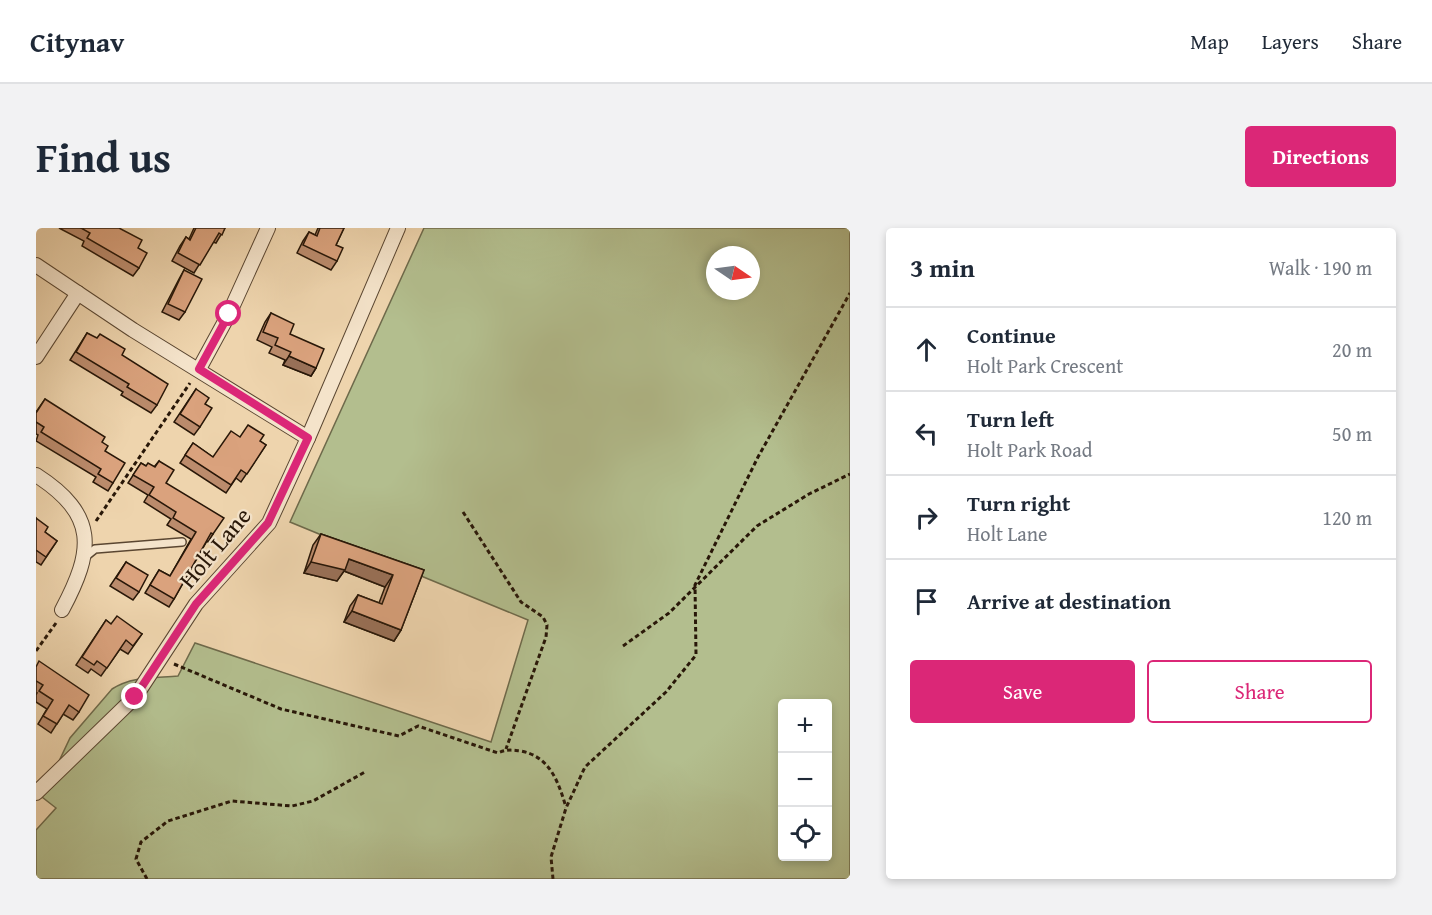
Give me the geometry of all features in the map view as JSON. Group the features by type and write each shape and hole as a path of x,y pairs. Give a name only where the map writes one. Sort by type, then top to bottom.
{"street":[{"path":"199,369 229,314 268,228"},
{"name":"Holt Lane","path":"36,793 135,697 196,604 268,523 308,438 398,228"},
{"path":"36,265 308,438"},
{"path":"36,357 78,293"},
{"path":"36,475 69,500 78,513 84,554 76,583 62,610"}],"lane":[{"path":"84,554 95,549 182,542"}],"path":[{"path":"553,879 551,857 566,808 585,767 666,692 696,655 695,585 758,457 850,293"},
{"path":"84,554 91,529 199,369"},
{"path":"623,646 669,613 757,526 809,494 850,474"},
{"path":"463,512 521,602 543,617 547,625 546,637 506,749"},
{"path":"36,651 62,610"},
{"path":"160,659 281,709 399,736 418,726 498,753 506,749 538,757 550,767 566,808"},
{"path":"147,879 136,859 141,842 168,821 232,801 292,806 313,801 365,772"}],"green space":[{"path":"424,228 850,228 850,879 36,879 36,830 56,808 42,797 70,738 112,689 135,680 178,676 195,643 491,742 528,620 290,522"}],"building":[{"path":"81,228 119,228 142,240 138,248 147,253 139,268 87,238 90,233"},
{"path":"196,228 225,228 222,235 219,233 200,265 178,253 186,237 190,240"},
{"path":"320,228 344,228 336,245 343,248 337,261 303,245 309,232 317,236"},
{"path":"184,270 202,279 185,312 168,304"},
{"path":"271,313 294,324 290,334 324,349 316,368 289,356 291,352 275,345 278,338 263,332"},
{"path":"87,333 97,338 100,334 125,349 122,355 168,384 157,405 127,387 129,384 76,352"},
{"path":"196,389 209,398 205,404 212,408 200,427 180,414"},
{"path":"45,399 105,437 102,442 108,446 105,451 125,463 113,483 98,474 101,469 41,432 44,427 36,422 36,413"},
{"path":"248,425 264,435 260,441 266,445 247,474 241,470 231,485 185,455 193,443 213,457 231,431 240,437"},
{"path":"159,461 174,470 166,483 224,518 213,534 211,533 174,599 150,585 159,570 170,576 196,532 173,518 176,512 149,495 154,487 133,475 141,463 146,466 148,463 155,467"},
{"path":"36,518 48,527 45,532 57,541 46,557 36,550"},
{"path":"321,534 424,570 401,630 352,611 358,595 382,604 393,575 349,559 345,570 311,562"},
{"path":"126,562 148,575 139,592 116,578"},
{"path":"117,616 142,634 133,646 126,640 107,668 97,661 94,665 82,657 106,620 111,624"},
{"path":"39,661 89,695 79,712 69,705 57,724 43,716 53,700 39,691 43,685 36,681 36,667"}],"route":[{"path":"135,697 196,604 268,523 308,438 199,369 229,314"}]}
